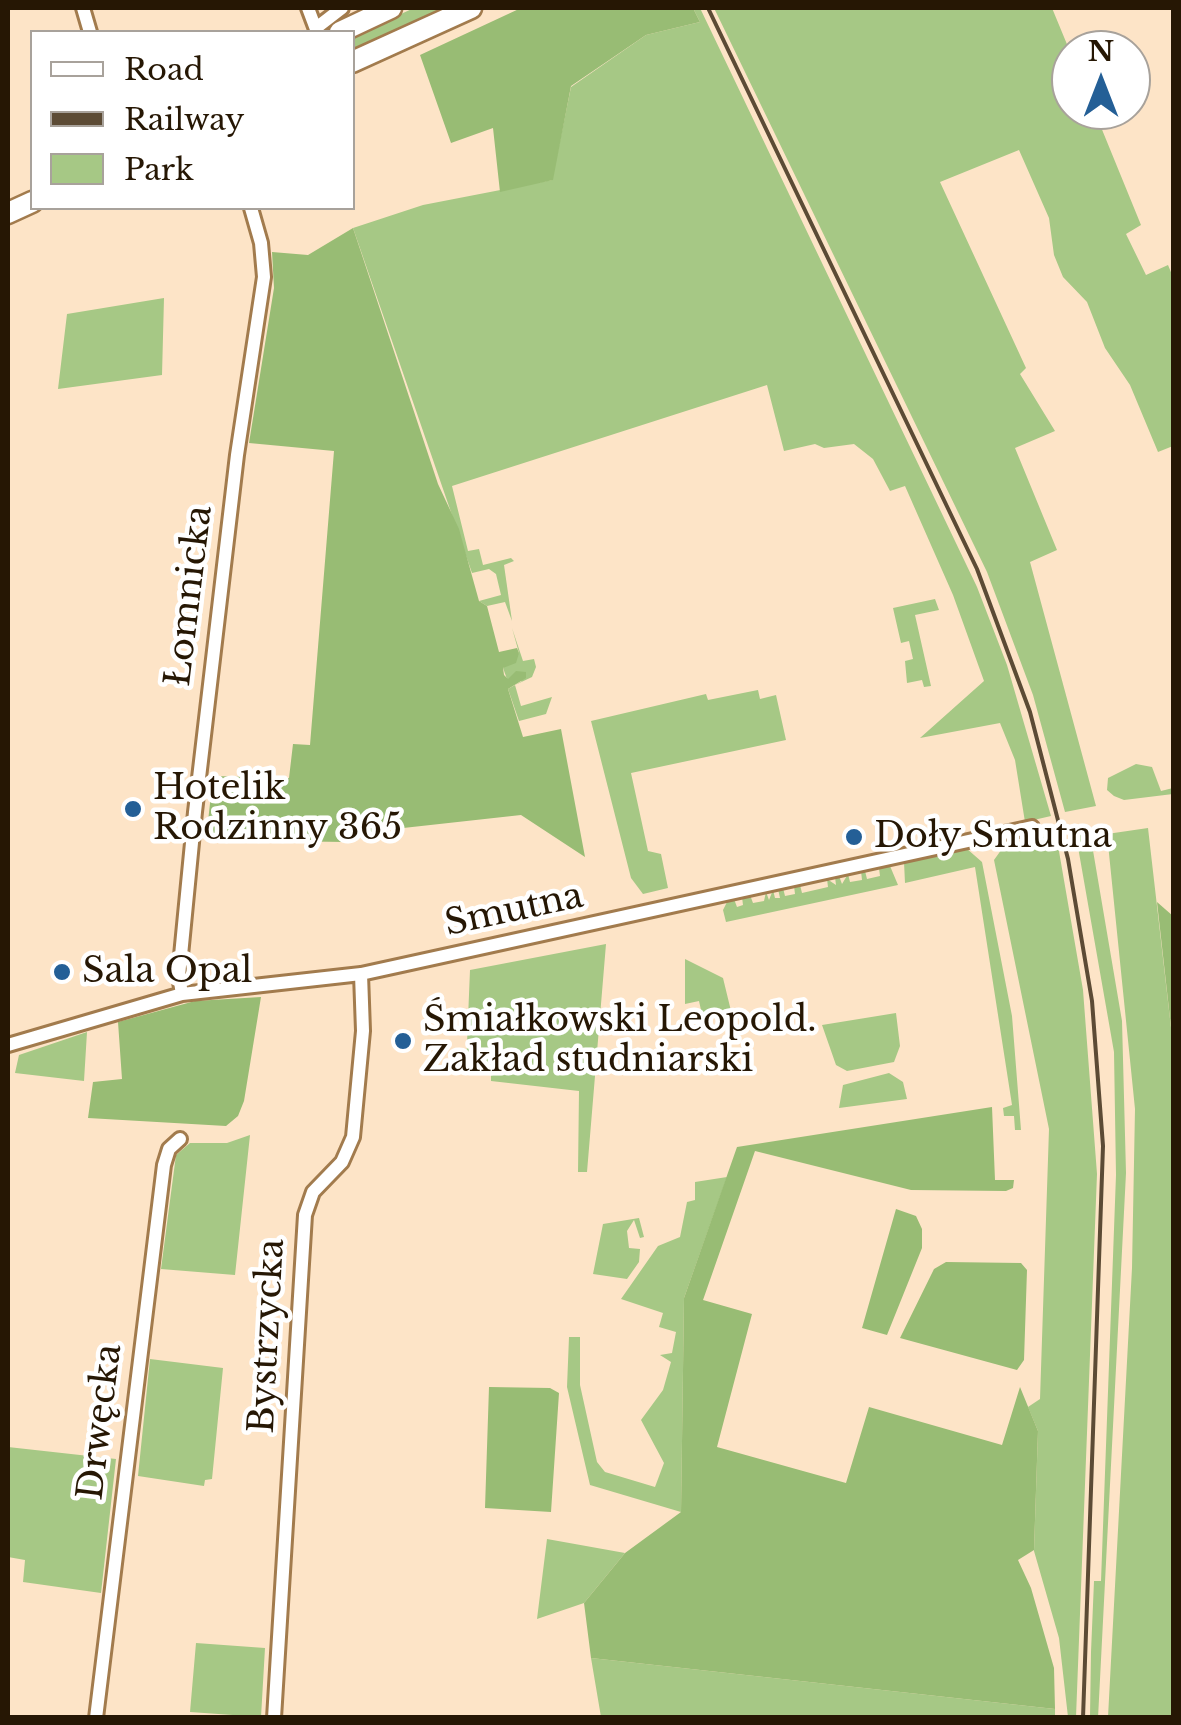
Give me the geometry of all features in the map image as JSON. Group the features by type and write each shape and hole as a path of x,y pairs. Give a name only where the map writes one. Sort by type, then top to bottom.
{"main road":[{"path":"344,30 390,8"},
{"path":"355,61 471,8"}],"street":[{"path":"308,8 316,30 342,8"},
{"name":"Łomnicka","path":"182,994 181,958 204,732 264,277 262,243 252,210"},
{"name":"Smutna","path":"8,1044 182,994 361,974 1032,826"},
{"name":"Bystrzycka","path":"274,1718 305,1215 313,1192 342,1162 353,1137 364,1030 361,974"},
{"name":"Drwęcka","path":"96,1718 164,1166 168,1149 180,1139"}],"green space":[{"path":"414,8 453,8 355,53 355,35"},
{"path":"521,8 693,8 700,22 646,35 571,86 553,180 500,192 493,128 451,143 420,55"},
{"path":"693,8 700,8 977,587 1007,665 1051,816 1025,822 1015,760 1000,723 920,738 984,681 953,595 905,486 890,491 873,459 854,444 824,448 815,444 784,451 767,385 452,486 468,551 479,549 483,565 511,558 514,561 504,565 512,621 505,602 487,606 479,601 501,595 496,574 489,569 472,573 353,228 423,205 552,180 571,87 646,35 700,22"},
{"path":"714,8 1052,8 1061,30 1051,30 1051,130 1102,130 1141,225 1126,234 1146,275 1168,265 1173,277 1173,446 1158,452 1130,385 1105,348 1087,302 1063,277 1054,255 1049,218 1019,150 940,182 1026,368 1020,374 1055,431 1015,448 1057,550 1030,562 1096,806 1065,812 1033,695 987,572"},
{"path":"353,228 438,484 459,529 479,601 487,606 499,652 517,648 519,653 516,663 503,668 504,675 508,679 516,671 526,672 526,678 508,689 523,737 561,729 585,857 521,815 376,831 345,842 206,840 213,776 289,778 293,744 310,745 334,451 249,443 274,288 272,252 308,255"},
{"path":"164,298 162,375 58,389 67,314"},
{"path":"935,599 939,610 915,615 931,686 924,687 922,680 907,683 905,661 913,659 909,641 901,643 893,608"},
{"path":"512,628 523,661 534,659 536,667 532,677 515,685 522,681 507,679 503,668 519,653"},
{"path":"515,685 521,706 552,697 546,714 519,721 508,689"},
{"path":"758,690 760,699 776,695 786,740 631,773 648,851 661,854 668,888 643,894 631,878 591,721 706,694 708,700"},
{"path":"1136,764 1152,767 1161,791 1173,788 1173,794 1124,800 1107,790 1108,778"},
{"path":"1089,827 1122,1021 1126,1173 1098,1718 1090,1717 1091,1652 1094,1581 1101,1581 1116,1175 1114,1052 1075,830"},
{"path":"1148,828 1173,1045 1174,1680 1172,1717 1108,1717 1132,1268 1135,1109 1107,834"},
{"path":"1056,834 1083,990 1097,1174 1076,1717 1068,1717 1059,1638 1034,1551 1038,1431 1028,1407 1040,1399 1049,1129 994,860 1004,846"},
{"path":"966,848 982,862 1012,1016 1021,1130 1015,1130 1014,1116 1004,1116 1003,1108 1012,1105 975,867 905,883 904,862"},
{"path":"890,866 898,885 726,922 723,910 728,900 734,899 737,907 743,905 742,897 750,895 753,903 764,901 766,892 769,900 773,890 775,898 780,898 778,889 783,888 785,896 795,894 794,886 800,885 802,893 828,887 827,879 836,885 835,877 839,876 842,884 848,874 850,882 862,880 861,871 865,871 867,879 880,876 879,868"},
{"path":"1157,902 1173,916 1173,1045"},
{"path":"606,944 587,1172 578,1172 579,1091 491,1081 491,1071 466,1068 470,970"},
{"path":"685,959 723,978 731,1011 727,1016 703,1019 699,1001 685,1004"},
{"path":"261,997 244,1101 238,1116 226,1126 88,1118 93,1082 122,1079 118,1022 195,1001"},
{"path":"896,1013 900,1046 894,1062 847,1071 836,1065 822,1025"},
{"path":"87,1032 84,1081 15,1073 19,1055"},
{"path":"889,1073 903,1082 907,1099 839,1108 843,1085"},
{"path":"992,1107 995,1180 1014,1180 1013,1188 1006,1191 911,1190 755,1151 703,1300 752,1314 717,1447 846,1483 869,1407 1002,1445 1020,1387 1038,1431 1034,1550 1018,1560 1031,1588 1054,1668 1055,1709 591,1658 584,1603 625,1553 681,1512 684,1298 737,1147"},
{"path":"250,1135 235,1275 161,1269 176,1155 190,1143 227,1143"},
{"path":"727,1177 684,1298 681,1512 590,1485 567,1387 569,1337 580,1337 580,1385 597,1462 605,1472 655,1487 664,1463 641,1420 663,1390 671,1362 660,1355 672,1353 676,1332 659,1327 663,1313 621,1299 658,1246 680,1237 687,1202 695,1200 695,1182"},
{"path":"896,1209 916,1216 922,1229 922,1248 887,1335 862,1328"},
{"path":"639,1218 644,1237 640,1238 634,1220 627,1231 629,1248 640,1249 639,1262 627,1279 593,1274 603,1224"},
{"path":"946,1262 1021,1263 1027,1270 1024,1360 1017,1370 900,1338 934,1269"},
{"path":"150,1359 223,1368 212,1479 205,1480 204,1486 138,1476"},
{"path":"489,1387 550,1388 559,1393 551,1512 485,1508"},
{"path":"8,1447 116,1459 101,1593 23,1582 25,1560 8,1557"},
{"path":"547,1539 625,1553 584,1603 537,1619"},
{"path":"196,1643 265,1648 261,1717 190,1712"},
{"path":"591,1658 1055,1709 1055,1717 601,1717"}],"railway":[{"path":"708,8 977,569 1030,712 1068,859 1092,1001 1103,1146 1083,1718"}],"place":[{"name":"Hotelik Rodzinny 365","path":"133,809"},
{"name":"Doły Smutna","path":"854,837"},
{"name":"Sala Opal","path":"62,972"},
{"name":"Śmiałkowski Leopold. Zakład studniarski","path":"403,1041"}]}
